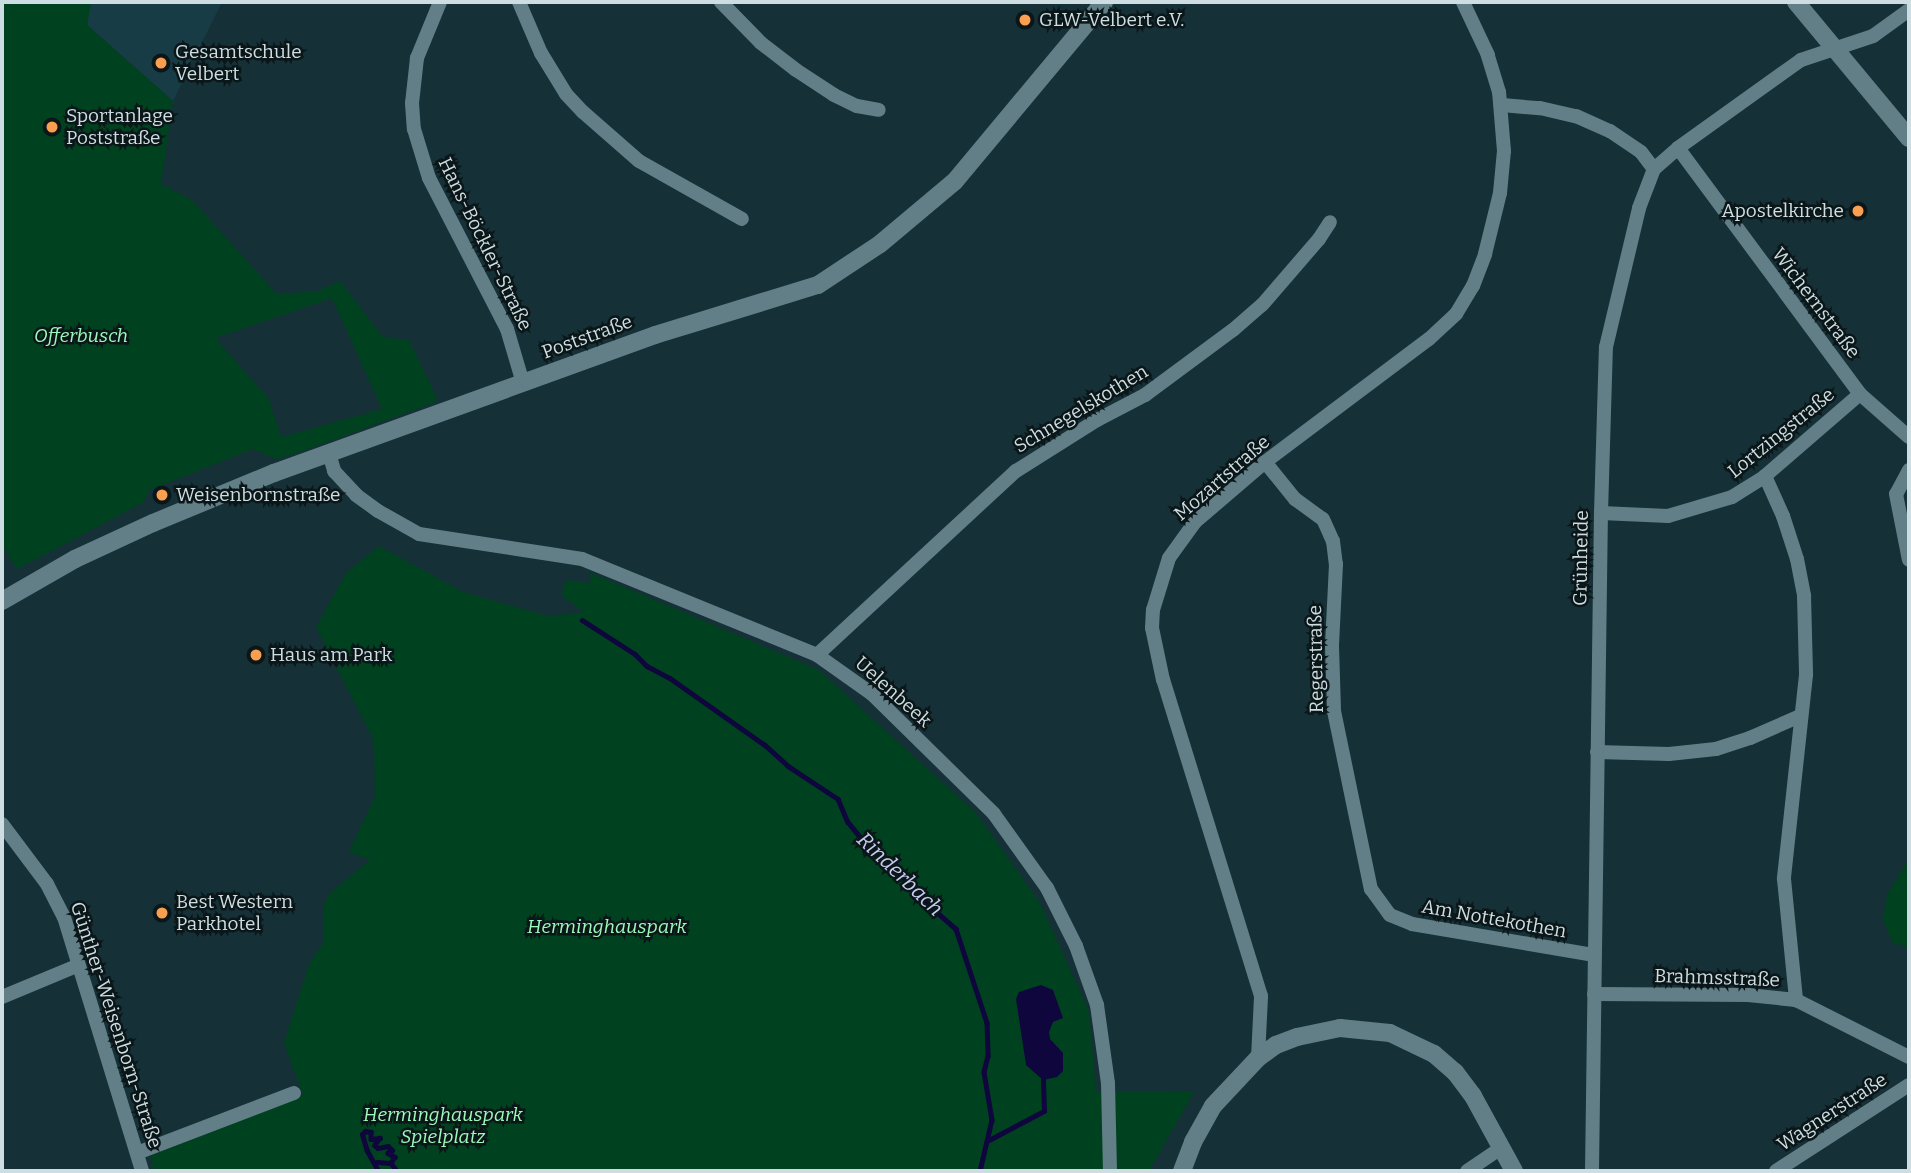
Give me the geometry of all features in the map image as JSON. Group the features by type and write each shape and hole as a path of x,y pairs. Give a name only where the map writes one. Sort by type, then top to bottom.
{"street":[{"name":"Hans-Böckler-Straße","path":"440,2 417,58 412,103 414,129 429,178 508,329 523,383"},
{"path":"519,2 541,53 566,94 583,112 639,161 742,219"},
{"path":"721,2 761,43 796,70 834,95 857,106 879,110"},
{"name":"Poststraße","path":"2,601 75,559 153,523 329,453 655,335 818,285 847,269 955,181 1104,2"},
{"name":"Mozartstraße","path":"1258,1058 1261,996 1163,680 1152,628 1162,574 1181,540 1195,522 1265,463 1429,339 1456,314 1472,286 1485,254 1500,193 1504,151 1502,105 1488,55 1463,2"},
{"path":"1796,2 1909,138"},
{"name":"Grünheide","path":"1592,1171 1601,513 1606,347 1639,208 1654,169 1678,148 1801,60 1832,47 1873,36 1909,10"},
{"path":"1502,105 1540,108 1576,116 1609,131 1641,152 1654,169"},
{"name":"Wichernstraße","path":"1678,148 1860,394 1909,437"},
{"name":"Schnegelskothen","path":"817,655 1016,471 1097,419 1144,395 1233,330 1262,305 1319,239 1330,222"},
{"name":"Lortzingstraße","path":"1601,513 1668,516 1732,497 1765,476 1860,394"},
{"name":"Uelenbeek","path":"329,453 334,471 356,495 419,534 582,559 817,655 872,694 994,814 1047,888 1076,946 1097,1005 1108,1083 1110,1171"},
{"name":"Regerstraße","path":"1265,463 1295,499 1323,519 1333,541 1336,564 1332,646 1334,711 1371,889 1390,915"},
{"path":"1909,470 1896,494 1909,560"},
{"path":"1765,476 1794,548 1804,596 1806,676 1784,879 1796,1000"},
{"path":"1597,752 1669,754 1716,749 1750,738 1800,716"},
{"name":"Günther-Weisenborn-Straße","path":"2,824 47,884 64,917 142,1171"},
{"name":"Am Nottekothen","path":"1390,915 1412,924 1594,955"},
{"path":"2,997 79,965"},
{"name":"Brahmsstraße","path":"1594,994 1748,995 1796,1000 1909,1057"},
{"path":"1182,1171 1193,1142 1213,1106 1258,1058 1276,1045 1297,1037 1340,1028 1390,1033 1410,1040 1434,1054 1455,1072 1473,1096 1514,1171"},
{"name":"Wagnerstraße","path":"1776,1171 1909,1085"},
{"path":"137,1153 294,1093"},
{"path":"1467,1171 1501,1148"}],"shaded area":[{"name":"Gesamtschule Velbert","path":"89,2 222,2 173,101 87,25"},
{"path":"1041,985 1053,990 1063,1018 1053,1022 1049,1032 1050,1039 1063,1053 1063,1071 1057,1077 1043,1080 1026,1065 1016,999 1019,992"}],"green space":[{"name":"Offerbusch","path":"2,2 91,3 87,25 173,101 161,184 192,200 277,294 318,291 340,281 383,337 409,340 438,401 276,459 253,449 149,490 144,502 17,569 2,545","holes":["332,298 382,409 281,437 269,399 215,338"]},
{"name":"Herminghauspark","path":"379,546 463,592 548,616 584,612 561,595 566,580 591,583 589,572 819,670 976,813 1040,903 1089,1011 1096,1091 1194,1092 1149,1171 154,1171 150,1156 303,1095 284,1043 309,964 323,943 324,904 330,893 370,860 349,852 375,796 374,741 316,627 346,573"},
{"path":"1909,858 1909,948 1893,943 1883,921 1887,895"}],"waterway":[{"name":"Rinderbach","path":"582,620 635,654 647,666 670,678 765,745 788,766 838,799 848,822 868,847 896,865 932,908 956,929 987,1023 988,1056 984,1072 992,1120 980,1171"},
{"path":"989,1140 1044,1111 1043,1080"},
{"path":"378,1171 367,1151 362,1135 365,1131 371,1132 371,1139 380,1138 375,1145 378,1148 388,1146 392,1150 388,1153 395,1157 391,1163 397,1171"},
{"path":"377,1162 391,1163"}],"place":[{"name":"GLW-Velbert e.V.","path":"1025,20"},
{"name":"Gesamtschule Velbert","path":"161,63"},
{"name":"Sportanlage Poststraße","path":"52,127"},
{"name":"Apostelkirche","path":"1858,211"},
{"name":"Weisenbornstraße","path":"162,495"},
{"name":"Haus am Park","path":"256,655"},
{"name":"Best Western Parkhotel","path":"162,913"}],"park label":[{"name":"Herminghauspark Spielplatz","path":"443,1126"}]}
